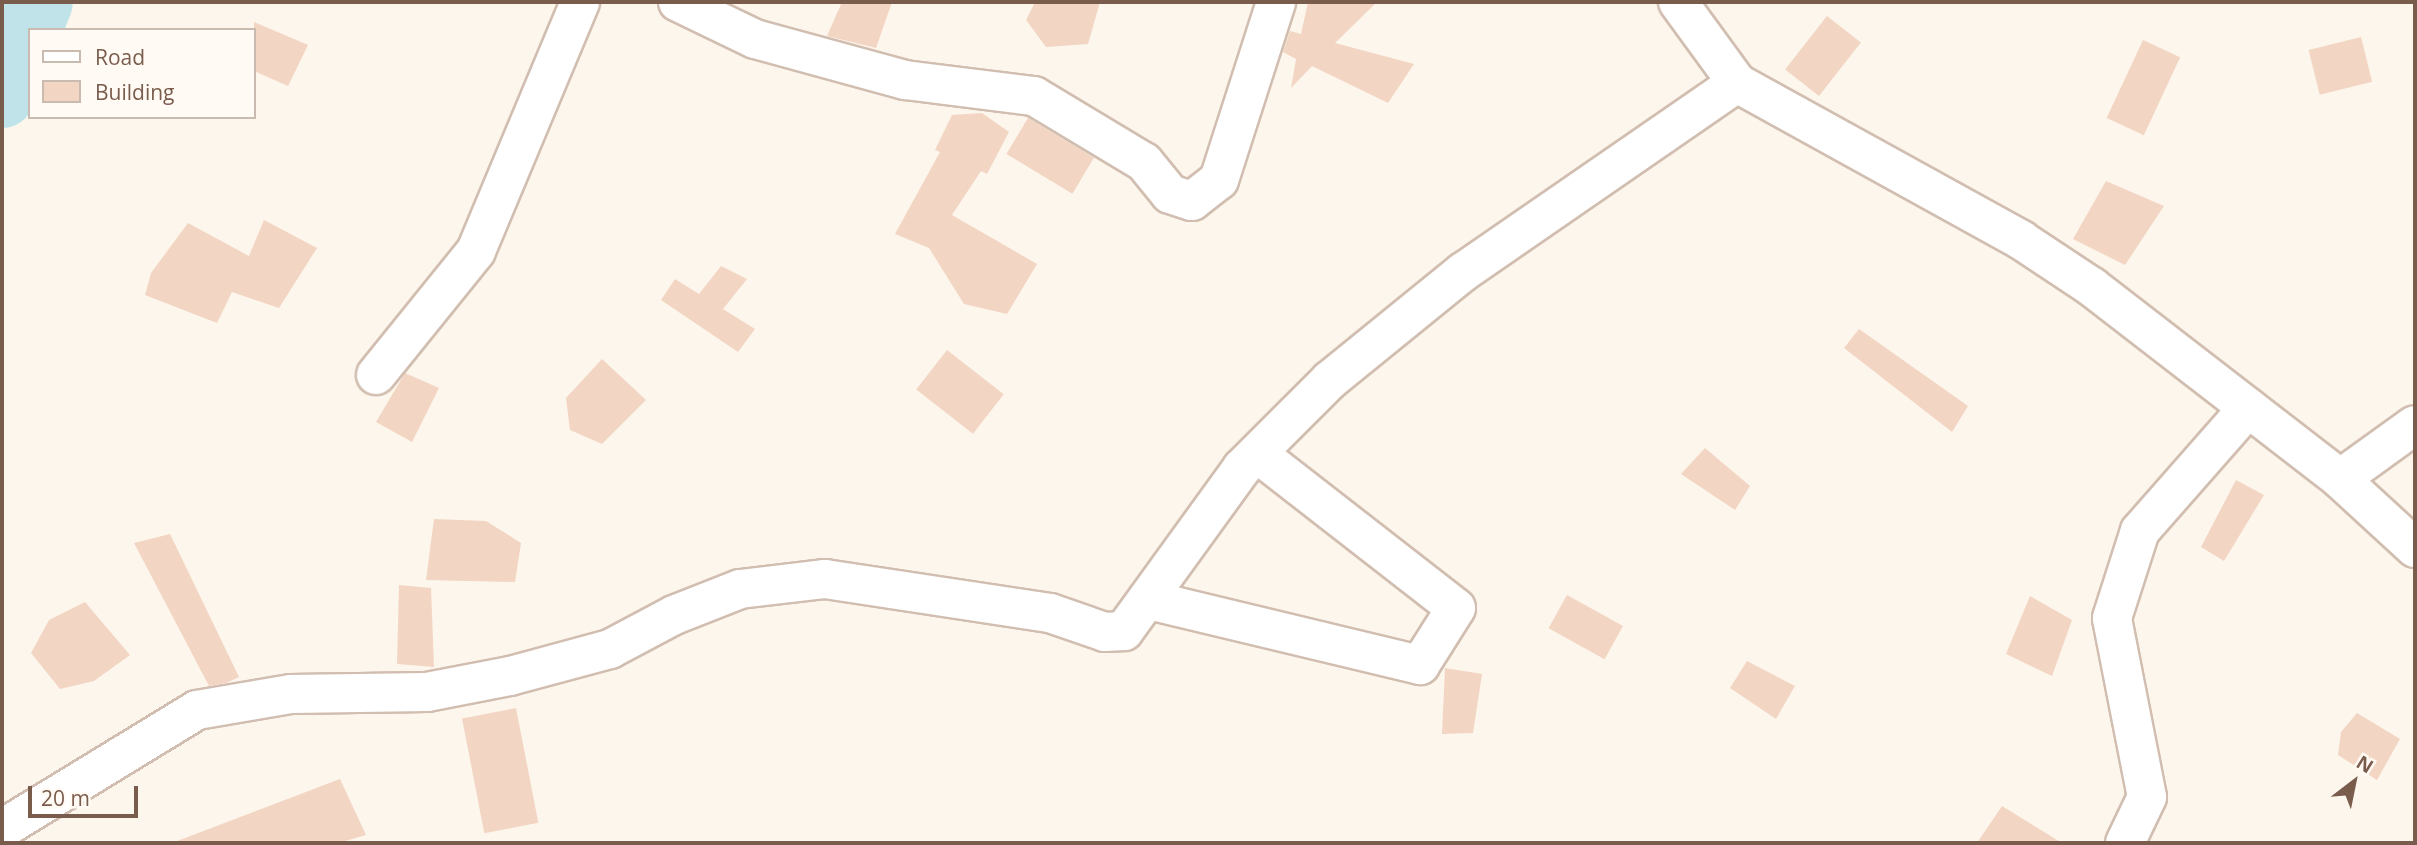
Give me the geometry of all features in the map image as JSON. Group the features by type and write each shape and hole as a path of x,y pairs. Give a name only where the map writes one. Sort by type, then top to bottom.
{"street":[{"path":"376,375 476,251 580,2"},
{"path":"678,2 755,39 905,80 1034,96 1144,162 1170,194 1192,201 1219,180 1276,2"},
{"path":"1678,2 1737,83 2021,240 2092,286 2340,479 2415,548"},
{"path":"2,829 197,710 291,694 427,692 510,676 610,649 674,615 740,589 825,579 1050,613 1105,632 1124,631 1257,453 1330,380 1463,272 1737,83"},
{"path":"2125,843 2147,797 2112,618 2140,531 2248,408"},
{"path":"2340,479 2415,425"},
{"path":"1149,600 1420,665 1456,608 1257,453"}],"building":[{"path":"842,2 892,2 876,48 827,36"},
{"path":"1035,2 1100,2 1088,44 1046,47 1026,20"},
{"path":"1308,2 1377,2 1335,43 1414,64 1388,103 1312,66 1291,88 1296,59 1283,52 1290,31 1301,34"},
{"path":"1827,16 1861,42 1819,96 1785,70"},
{"path":"254,22 308,45 288,86 256,72"},
{"path":"2361,37 2372,82 2320,95 2309,50"},
{"path":"2143,40 2180,57 2144,135 2107,118"},
{"path":"982,113 1009,132 987,174 981,171 952,215 1037,264 1007,314 964,304 929,248 895,234 940,152 935,150 952,115"},
{"path":"1028,118 1094,158 1072,194 1006,154"},
{"path":"2106,181 2164,206 2125,265 2073,239"},
{"path":"264,220 317,248 279,308 232,292 217,323 145,295 151,273 188,223 249,256"},
{"path":"721,266 747,279 723,309 755,329 738,352 661,300 675,279 699,294"},
{"path":"1859,329 1968,406 1952,432 1844,348"},
{"path":"947,350 1004,394 973,434 916,389"},
{"path":"602,359 646,400 602,444 570,430 566,398"},
{"path":"405,373 439,388 412,442 376,422"},
{"path":"1705,448 1750,486 1735,510 1681,474"},
{"path":"2236,480 2264,495 2224,561 2201,547"},
{"path":"434,519 486,521 521,543 515,582 426,580"},
{"path":"170,534 239,677 226,683 209,686 134,543"},
{"path":"399,585 431,588 434,667 397,664"},
{"path":"1567,595 1623,626 1605,659 1549,628"},
{"path":"2030,596 2072,620 2052,676 2006,654"},
{"path":"85,602 130,655 94,681 60,689 31,653 49,620"},
{"path":"1747,661 1795,686 1776,719 1730,688"},
{"path":"1445,668 1482,674 1473,733 1442,734"},
{"path":"516,708 538,823 484,833 462,718"},
{"path":"2357,713 2400,739 2377,780 2338,755 2341,732"},
{"path":"340,779 366,835 338,843 172,843"},
{"path":"2002,806 2062,843 1977,843"}],"waterway":[{"path":"29,28 40,2"},
{"path":"2,95 28,31"}]}
